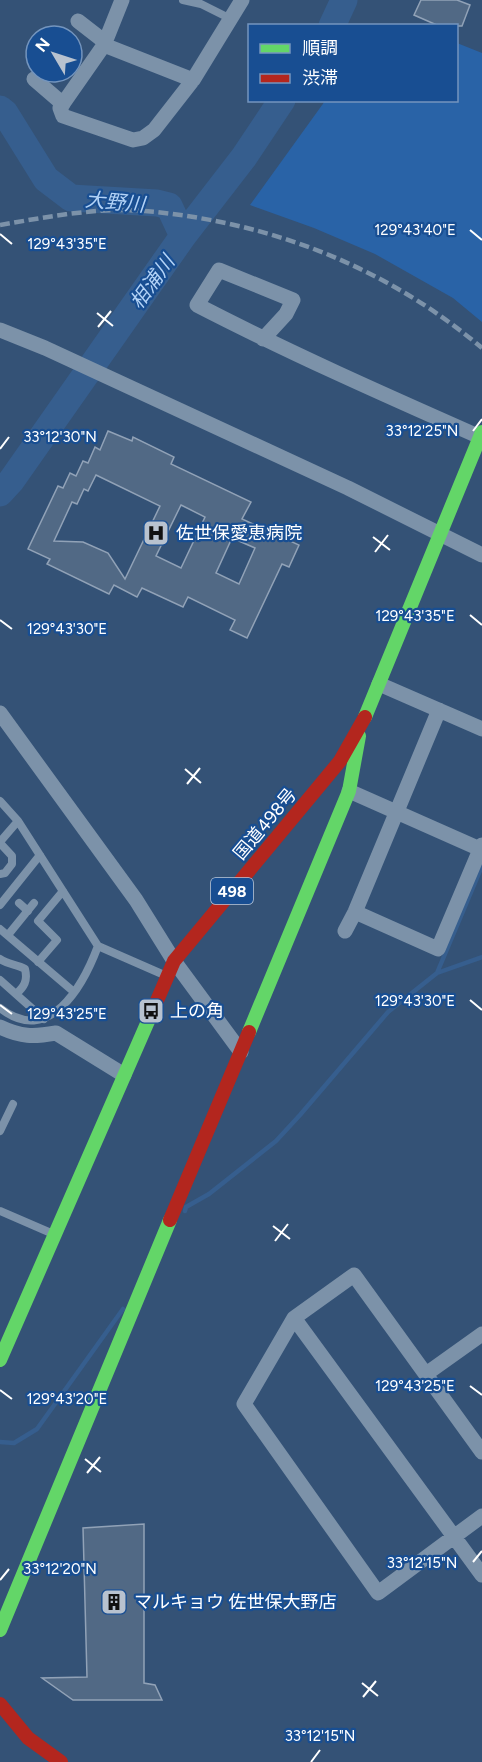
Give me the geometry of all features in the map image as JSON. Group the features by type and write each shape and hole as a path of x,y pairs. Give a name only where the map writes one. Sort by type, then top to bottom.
{"main road":[{"name":"国道498号","path":"0,1360 174,961 340,761 362,724 481,435"},
{"path":"0,1630 349,791 362,724"},
{"path":"0,1704 28,1738 61,1762"}],"street":[{"path":"122,0 104,44 60,108 63,116 133,140 143,138 154,130 193,80 242,0"},
{"path":"78,21 104,44 193,80"},
{"path":"40,84 63,104"},
{"path":"262,339 286,314 292,300 219,270 197,305 262,339 329,370 481,435"},
{"path":"0,330 45,348 348,488 482,555"},
{"path":"379,684 482,729"},
{"path":"345,931 439,710"},
{"path":"3,722 136,900 174,961 241,1052"},
{"path":"349,791 481,848 438,949 355,912"},
{"path":"0,1027 14,1034 35,1037 56,1033 124,1075"},
{"path":"482,1452 354,1275 294,1318 244,1404 378,1593 482,1516"},
{"path":"294,1318 482,1575"},
{"path":"426,1374 482,1334"},
{"path":"469,1433 482,1423"}],"lane":[{"path":"183,0 201,4 231,19"},
{"path":"0,801 18,820 98,946 167,976"},
{"path":"0,874 6,873 12,864 12,856 0,843 18,820"},
{"path":"0,904 40,855"},
{"path":"38,962 57,940 38,921 63,891"},
{"path":"19,903 28,911"},
{"path":"0,941 4,932 34,903"},
{"path":"4,932 74,992"},
{"path":"0,1008 24,1020 39,1021 53,1016 89,970 98,946"},
{"path":"0,959 25,969 27,978 23,988 16,994"},
{"path":"0,980 44,1019"},
{"path":"0,1131 13,1104"},
{"path":"0,1211 55,1234"}],"shaded area":[{"path":"458,43 482,53 482,322 453,298 375,254 314,228 250,205 324,102 458,102"}],"building":[{"path":"421,0 457,0 470,5 462,26 434,24 414,15"},
{"path":"108,431 132,441 133,437 174,457 171,464 251,502 242,519 299,545 289,567 282,564 247,638 230,630 235,620 188,597 183,607 142,588 137,597 114,585 109,594 47,564 50,559 28,549 58,486 63,488 70,473 76,476 83,461 88,463 95,447 100,450","holes":["96,475 160,506 125,579 108,553 83,542 54,541 72,502 77,504 84,489 88,491","181,505 205,517 181,568 156,556","232,538 255,548 239,584 216,573"]},
{"name":"マルキョウ 佐世保大野店","path":"144,1524 144,1683 155,1685 162,1700 73,1700 42,1678 87,1677 83,1528"}],"waterway":[{"name":"相浦川","path":"333,24 344,0"},
{"name":"相浦川","path":"0,493 11,481 183,236 244,157 281,102"},
{"name":"大野川","path":"0,109 5,113 46,179 71,198 157,203 169,206 183,236"},
{"path":"437,973 482,866"},
{"path":"185,1211 186,1207 209,1194 276,1141 388,1012 437,973 482,957"},
{"path":"0,1442 14,1443 37,1429 123,1309"}],"railway":[{"path":"0,225 72,214 127,210 192,217 237,226 325,253 366,272 407,294 445,319 482,348"}],"traffic: fast":[{"path":"365,717 482,432"},
{"path":"249,1032 349,791 359,736"},
{"path":"0,1360 156,1003"},
{"path":"0,1630 170,1220"}],"traffic: jam":[{"path":"156,1003 174,961 340,761 365,717"},
{"path":"170,1220 249,1032"},
{"path":"0,1704 28,1738 61,1762"}],"place":[{"name":"佐世保愛恵病院","path":"156,533"},
{"name":"上の角","path":"151,1011"},
{"name":"マルキョウ 佐世保大野店","path":"114,1602"}]}
